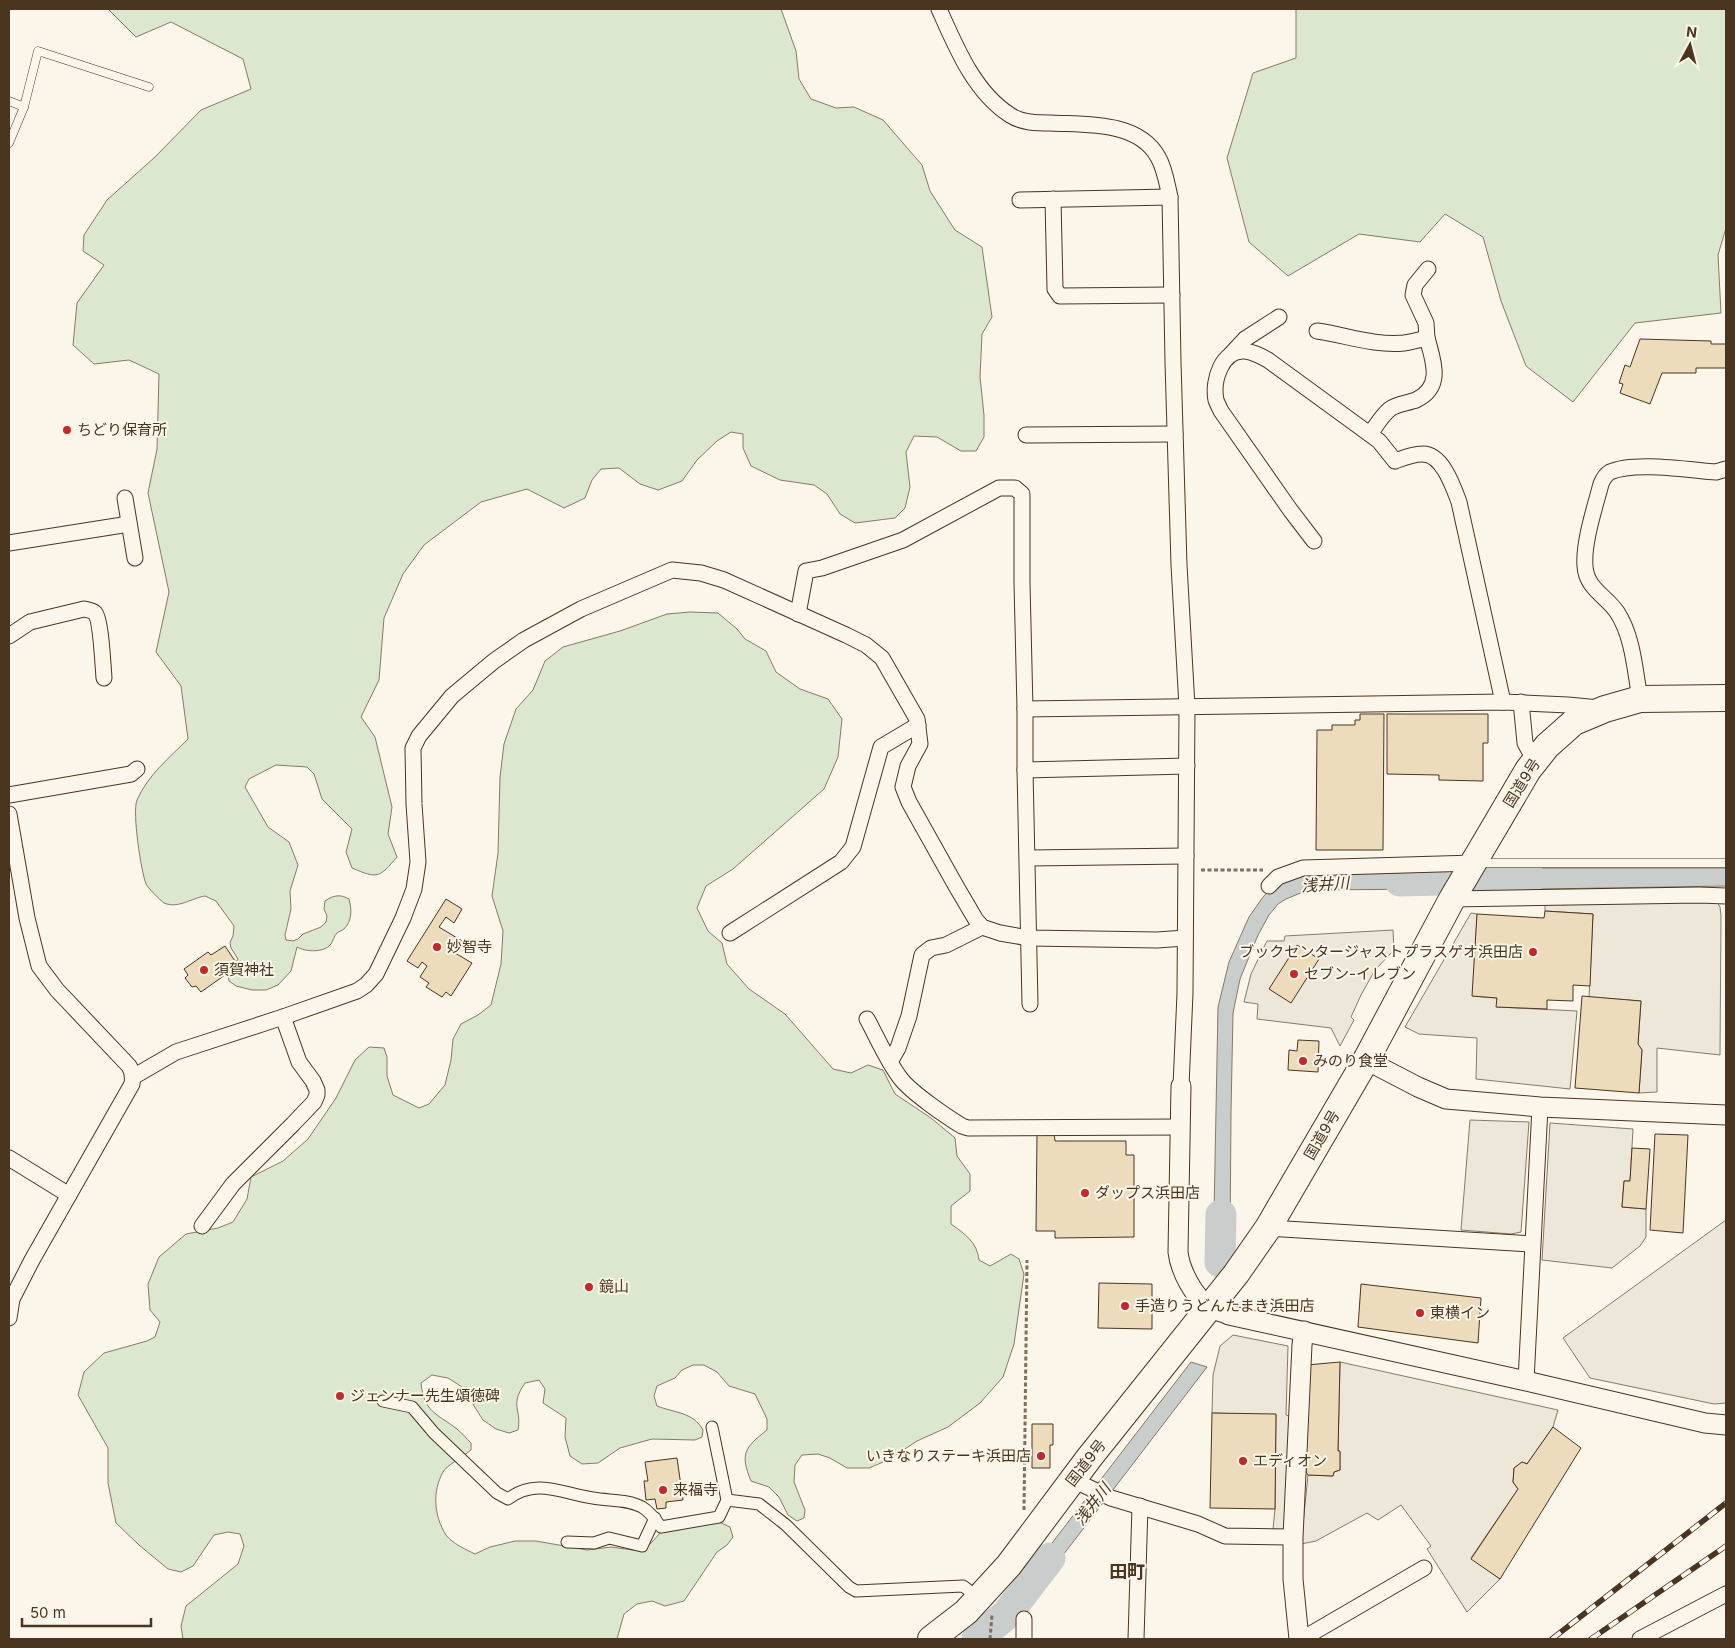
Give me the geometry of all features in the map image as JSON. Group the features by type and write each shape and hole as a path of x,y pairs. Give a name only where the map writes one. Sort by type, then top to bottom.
{"highway":[{"name":"国道9号","path":"930,1639 966,1612 986,1605 1009,1565 1082,1484 1268,1228 1366,1060 1463,880 1528,770 1547,746 1574,722 1605,709 1640,699 1726,698"}],"street":[{"path":"939,9 972,75 984,92 1010,115 1032,122 1087,125 1134,134 1145,140 1159,158 1164,168 1170,197 1179,565 1187,707 1185,993 1180,1086 1177,1244 1179,1262 1189,1283 1209,1307 1229,1315 1705,1423 1726,1425"},
{"path":"1020,200 1170,197"},
{"path":"1052,199 1055,289 1060,296 1172,295"},
{"path":"1370,434 1390,408 1416,400 1430,390 1435,372 1435,364 1427,338 1424,318 1413,295 1415,285 1428,268"},
{"path":"1279,317 1245,338 1230,354 1221,366 1217,377 1216,400 1221,411 1290,511 1314,541"},
{"path":"1317,331 1384,343 1404,343 1427,338"},
{"path":"1230,354 1244,351 1257,354 1268,360 1379,441 1395,460 1421,453 1436,459 1447,474 1459,502 1503,702"},
{"path":"1026,435 1175,434"},
{"path":"1640,699 1626,629 1616,609 1588,582 1586,575 1587,545 1601,484 1604,477 1609,473 1633,468 1648,467 1716,472 1726,469"},
{"path":"798,614 806,571 822,568 903,540 999,488 1014,488 1022,494 1030,1004"},
{"path":"125,498 135,558"},
{"path":"9,543 129,524"},
{"path":"133,1077 176,1052 283,1017 356,991 366,985 376,974 414,889 418,862 413,748 419,736 452,696 479,673 524,640 602,599 672,570 701,574 724,580 866,645 882,658 908,702 918,725 920,744 908,766 903,787 909,802 961,895 982,927 1000,933 1029,938 1157,940 1185,938"},
{"path":"9,636 30,622 84,609 94,612 98,621 104,678"},
{"path":"1026,709 1503,702 1605,709"},
{"path":"1521,702 1525,742 1535,761"},
{"path":"730,933 841,862 853,847 881,747 918,725"},
{"path":"1025,770 1187,766"},
{"path":"9,795 132,774 137,769"},
{"path":"9,815 27,918 39,966 74,1008 129,1066 133,1077 132,1084 12,1299 9,1318"},
{"path":"1028,858 1186,863"},
{"path":"1269,886 1278,877 1294,870 1310,868 1463,880 1726,896"},
{"path":"890,1062 898,1048 909,1016 922,956 931,948 946,945 982,927"},
{"path":"202,1226 233,1184 314,1102 317,1095 313,1080 299,1062 283,1017"},
{"path":"867,1019 902,1080 958,1124 968,1128 1180,1126"},
{"path":"1366,1060 1446,1099 1540,1107 1726,1115"},
{"path":"1526,1381 1540,1107"},
{"path":"9,1158 69,1195"},
{"path":"1268,1228 1532,1244"},
{"path":"1304,1331 1293,1537 1293,1580 1301,1639 1424,1568"},
{"path":"383,1401 412,1407 441,1440 497,1493 508,1499 518,1491 538,1487 557,1489 593,1498 617,1500 642,1507 655,1518 661,1527 718,1517 727,1500 712,1428"},
{"path":"1082,1484 1111,1498 1198,1524 1225,1536 1293,1537"},
{"path":"727,1500 759,1504 786,1525 834,1573 856,1591 963,1586 986,1605"},
{"path":"1136,1639 1140,1506"},
{"path":"567,1542 594,1543 608,1538 642,1546 655,1518"},
{"path":"1640,1639 1726,1594"},
{"path":"1024,1619 1024,1639"}],"lane":[{"path":"9,143 24,106 38,51 149,87"},
{"path":"9,101 24,106"},
{"path":"1463,880 1726,863"}],"path":[{"path":"1186,863 1294,870"},
{"path":"1024,1512 1027,1260"},
{"path":"986,1605 990,1639"}],"green space":[{"path":"108,9 781,9 796,51 799,79 811,99 836,108 854,107 883,120 922,165 930,191 955,230 982,247 992,317 982,334 980,377 984,437 976,451 961,451 937,437 914,436 906,452 910,487 905,508 895,518 855,523 840,514 827,494 814,485 780,480 751,466 743,448 743,434 731,432 717,441 697,460 682,481 658,490 640,484 619,468 601,469 592,480 585,498 564,508 527,489 481,502 424,545 403,574 384,618 379,680 361,717 375,737 392,807 388,834 397,857 382,873 367,874 352,868 346,852 352,829 322,799 314,774 307,767 276,765 249,779 245,787 268,827 289,842 298,865 290,891 291,909 285,935 286,940 293,941 303,934 321,927 326,922 327,916 324,909 325,901 328,899 334,896 346,897 349,899 351,907 349,922 344,929 336,934 328,947 315,951 297,947 291,971 278,985 266,990 252,990 236,986 229,981 228,974 238,959 231,948 230,942 234,926 216,901 205,896 180,904 169,905 162,902 146,884 136,828 137,800 153,775 188,739 181,686 156,652 169,592 148,493 157,449 159,374 129,360 94,364 73,345 77,303 104,265 83,251 84,235 107,200 155,157 201,110 251,89 243,59 171,22 136,37"},
{"path":"1296,9 1726,9 1726,228 1718,255 1721,313 1635,323 1573,402 1526,366 1501,301 1483,237 1445,214 1420,242 1359,234 1288,276 1249,242 1227,158 1253,73 1296,58"},
{"path":"690,612 718,613 737,629 745,639 766,651 776,672 800,689 828,699 842,719 838,757 824,789 733,869 706,886 697,908 708,931 722,943 727,964 749,989 785,1014 833,1069 851,1073 868,1065 883,1070 895,1094 931,1118 955,1138 957,1156 970,1174 970,1191 951,1206 951,1224 973,1243 979,1260 990,1266 1011,1254 1019,1259 1024,1274 1014,1344 1003,1377 980,1403 948,1427 917,1441 888,1460 869,1468 847,1468 830,1458 818,1454 802,1455 795,1465 794,1482 805,1510 804,1518 797,1521 788,1515 779,1497 769,1487 751,1481 748,1472 745,1458 746,1452 753,1442 767,1430 767,1419 755,1394 729,1386 717,1372 704,1365 693,1365 682,1370 675,1378 657,1386 654,1396 657,1406 689,1416 699,1424 703,1430 702,1437 695,1440 652,1439 620,1448 598,1463 582,1464 570,1456 565,1437 566,1418 543,1403 545,1389 539,1380 525,1383 520,1391 517,1402 518,1430 509,1433 496,1429 483,1420 462,1387 448,1378 432,1375 421,1383 428,1406 471,1443 471,1450 443,1472 439,1480 436,1496 437,1512 442,1528 449,1538 463,1548 475,1554 490,1547 515,1541 536,1541 587,1550 611,1547 640,1551 662,1531 717,1521 730,1527 733,1537 727,1545 717,1552 684,1601 665,1606 652,1601 637,1604 624,1614 617,1639 183,1639 181,1626 186,1606 238,1564 244,1546 240,1534 228,1532 214,1535 193,1566 181,1572 168,1569 116,1523 108,1483 108,1448 78,1395 84,1372 104,1353 155,1337 160,1322 150,1310 148,1284 159,1257 186,1234 218,1228 233,1222 247,1199 251,1177 283,1161 308,1139 336,1098 355,1060 369,1047 384,1048 387,1057 387,1076 393,1095 419,1108 429,1104 445,1085 451,1060 453,1039 461,1024 491,1005 501,964 503,931 492,896 498,853 500,777 504,744 516,709 533,690 545,661 563,647 620,631 667,614"}],"shaded area":[{"path":"1717,902 1720,907 1721,916 1720,1055 1657,1048 1657,1092 1639,1093 1642,1050 1638,1044 1641,1001 1589,997 1593,914 1545,911 1545,903"},
{"path":"1471,913 1477,914 1473,996 1497,998 1497,1007 1577,1011 1570,1089 1476,1079 1477,1038 1419,1034 1405,1027"},
{"path":"1393,930 1394,950 1375,970 1361,995 1351,1017 1354,1020 1340,1046 1331,1028 1257,1019 1258,1004 1244,1002 1251,974 1267,941 1284,941 1285,936"},
{"path":"1470,1120 1529,1122 1521,1232 1511,1234 1461,1230"},
{"path":"1550,1123 1633,1129 1630,1181 1624,1181 1622,1207 1646,1209 1646,1237 1640,1246 1612,1268 1542,1260"},
{"path":"1726,1220 1726,1403 1714,1404 1590,1378 1563,1338"},
{"path":"1233,1335 1288,1346 1286,1415 1292,1417 1285,1530 1273,1529 1276,1415 1212,1413 1213,1375 1220,1346"},
{"path":"1340,1362 1558,1410 1553,1427 1527,1464 1522,1462 1514,1468 1513,1482 1518,1489 1471,1558 1500,1579 1467,1612 1427,1549 1431,1546 1401,1505 1378,1520 1367,1513 1316,1541 1301,1544 1308,1475 1333,1476 1334,1472 1340,1470 1340,1452 1338,1451"}],"water":[{"path":"1492,868 1726,868 1726,886 1480,890"},
{"path":"1449,869 1436,889 1308,890 1278,904 1269,915 1258,935 1240,979 1233,1013 1230,1243 1213,1266 1218,1007 1229,962 1249,917 1274,885 1311,873"},
{"path":"1191,1362 1207,1367 1031,1597 1019,1586"},
{"path":"1014,1592 1026,1602 995,1639 967,1639 983,1626"}],"building":[{"path":"1640,339 1711,341 1711,344 1726,344 1726,368 1696,368 1696,373 1662,373 1650,404 1620,393 1623,384 1619,383 1625,365 1630,367"},
{"path":"1360,714 1384,714 1383,850 1316,850 1317,730 1332,730 1332,725 1355,725 1355,720 1360,720"},
{"path":"1387,714 1488,714 1488,743 1483,743 1483,781 1439,780 1439,775 1387,774"},
{"name":"妙智寺","path":"446,899 462,909 454,923 446,917 439,927 462,941 455,953 472,963 451,996 446,992 442,997 426,987 429,983 420,977 427,966 422,962 418,968 407,961"},
{"name":"ブックセンタージャストプラスゲオ浜田店","path":"1545,911 1593,914 1590,986 1573,985 1573,1001 1547,1000 1547,1009 1496,1007 1497,998 1472,996 1477,914 1544,918"},
{"name":"セブン-イレブン","path":"1297,945 1319,959 1291,1003 1269,989"},
{"name":"須賀神社","path":"225,946 235,961 221,971 225,975 201,992 196,986 192,987 185,978 188,975 184,969 208,952 211,955"},
{"path":"1582,996 1641,1001 1638,1044 1642,1050 1639,1093 1575,1088"},
{"name":"みのり食堂","path":"1298,1040 1319,1041 1318,1072 1288,1070 1289,1050 1297,1051"},
{"name":"ダップス浜田店","path":"1037,1133 1054,1133 1055,1141 1126,1141 1126,1155 1134,1155 1134,1237 1055,1238 1055,1231 1036,1231"},
{"path":"1655,1134 1688,1135 1683,1233 1650,1230"},
{"path":"1632,1148 1650,1149 1646,1209 1622,1207 1624,1181 1630,1181"},
{"name":"手造りうどんたまき浜田店","path":"1099,1283 1152,1284 1152,1329 1098,1328"},
{"name":"東横イン","path":"1361,1284 1481,1298 1478,1343 1358,1327"},
{"path":"1340,1362 1338,1451 1340,1451 1340,1470 1334,1472 1333,1476 1308,1475 1306,1472 1307,1365"},
{"name":"エディオン","path":"1212,1413 1276,1414 1275,1509 1210,1508"},
{"name":"いきなりステーキ浜田店","path":"1032,1424 1053,1424 1053,1445 1050,1445 1050,1468 1032,1468"},
{"path":"1553,1427 1581,1448 1500,1579 1471,1559 1518,1489 1513,1482 1514,1468 1522,1462 1527,1464"},
{"name":"来福寺","path":"677,1458 683,1500 666,1502 666,1508 657,1509 655,1499 646,1500 644,1481 648,1481 645,1462"}],"waterway":[{"name":"浅井川","path":"1400,881 1530,878"},
{"name":"浅井川","path":"1220,1262 1221,1215"},
{"name":"浅井川","path":"977,1639 1007,1614 1050,1558"}],"railway":[{"path":"1552,1639 1726,1503"},
{"path":"1591,1639 1726,1546"}],"place":[{"name":"ちどり保育所","path":"67,430"},
{"name":"妙智寺","path":"437,947"},
{"name":"ブックセンタージャストプラスゲオ浜田店","path":"1533,952"},
{"name":"須賀神社","path":"204,970"},
{"name":"セブン-イレブン","path":"1294,974"},
{"name":"みのり食堂","path":"1303,1061"},
{"name":"ダップス浜田店","path":"1085,1193"},
{"name":"鏡山","path":"589,1287"},
{"name":"手造りうどんたまき浜田店","path":"1125,1306"},
{"name":"東横イン","path":"1420,1313"},
{"name":"ジェンナー先生頌徳碑","path":"340,1396"},
{"name":"いきなりステーキ浜田店","path":"1041,1456"},
{"name":"エディオン","path":"1243,1461"},
{"name":"来福寺","path":"663,1490"}],"district":[{"name":"田町","path":"1127,1572"}]}
